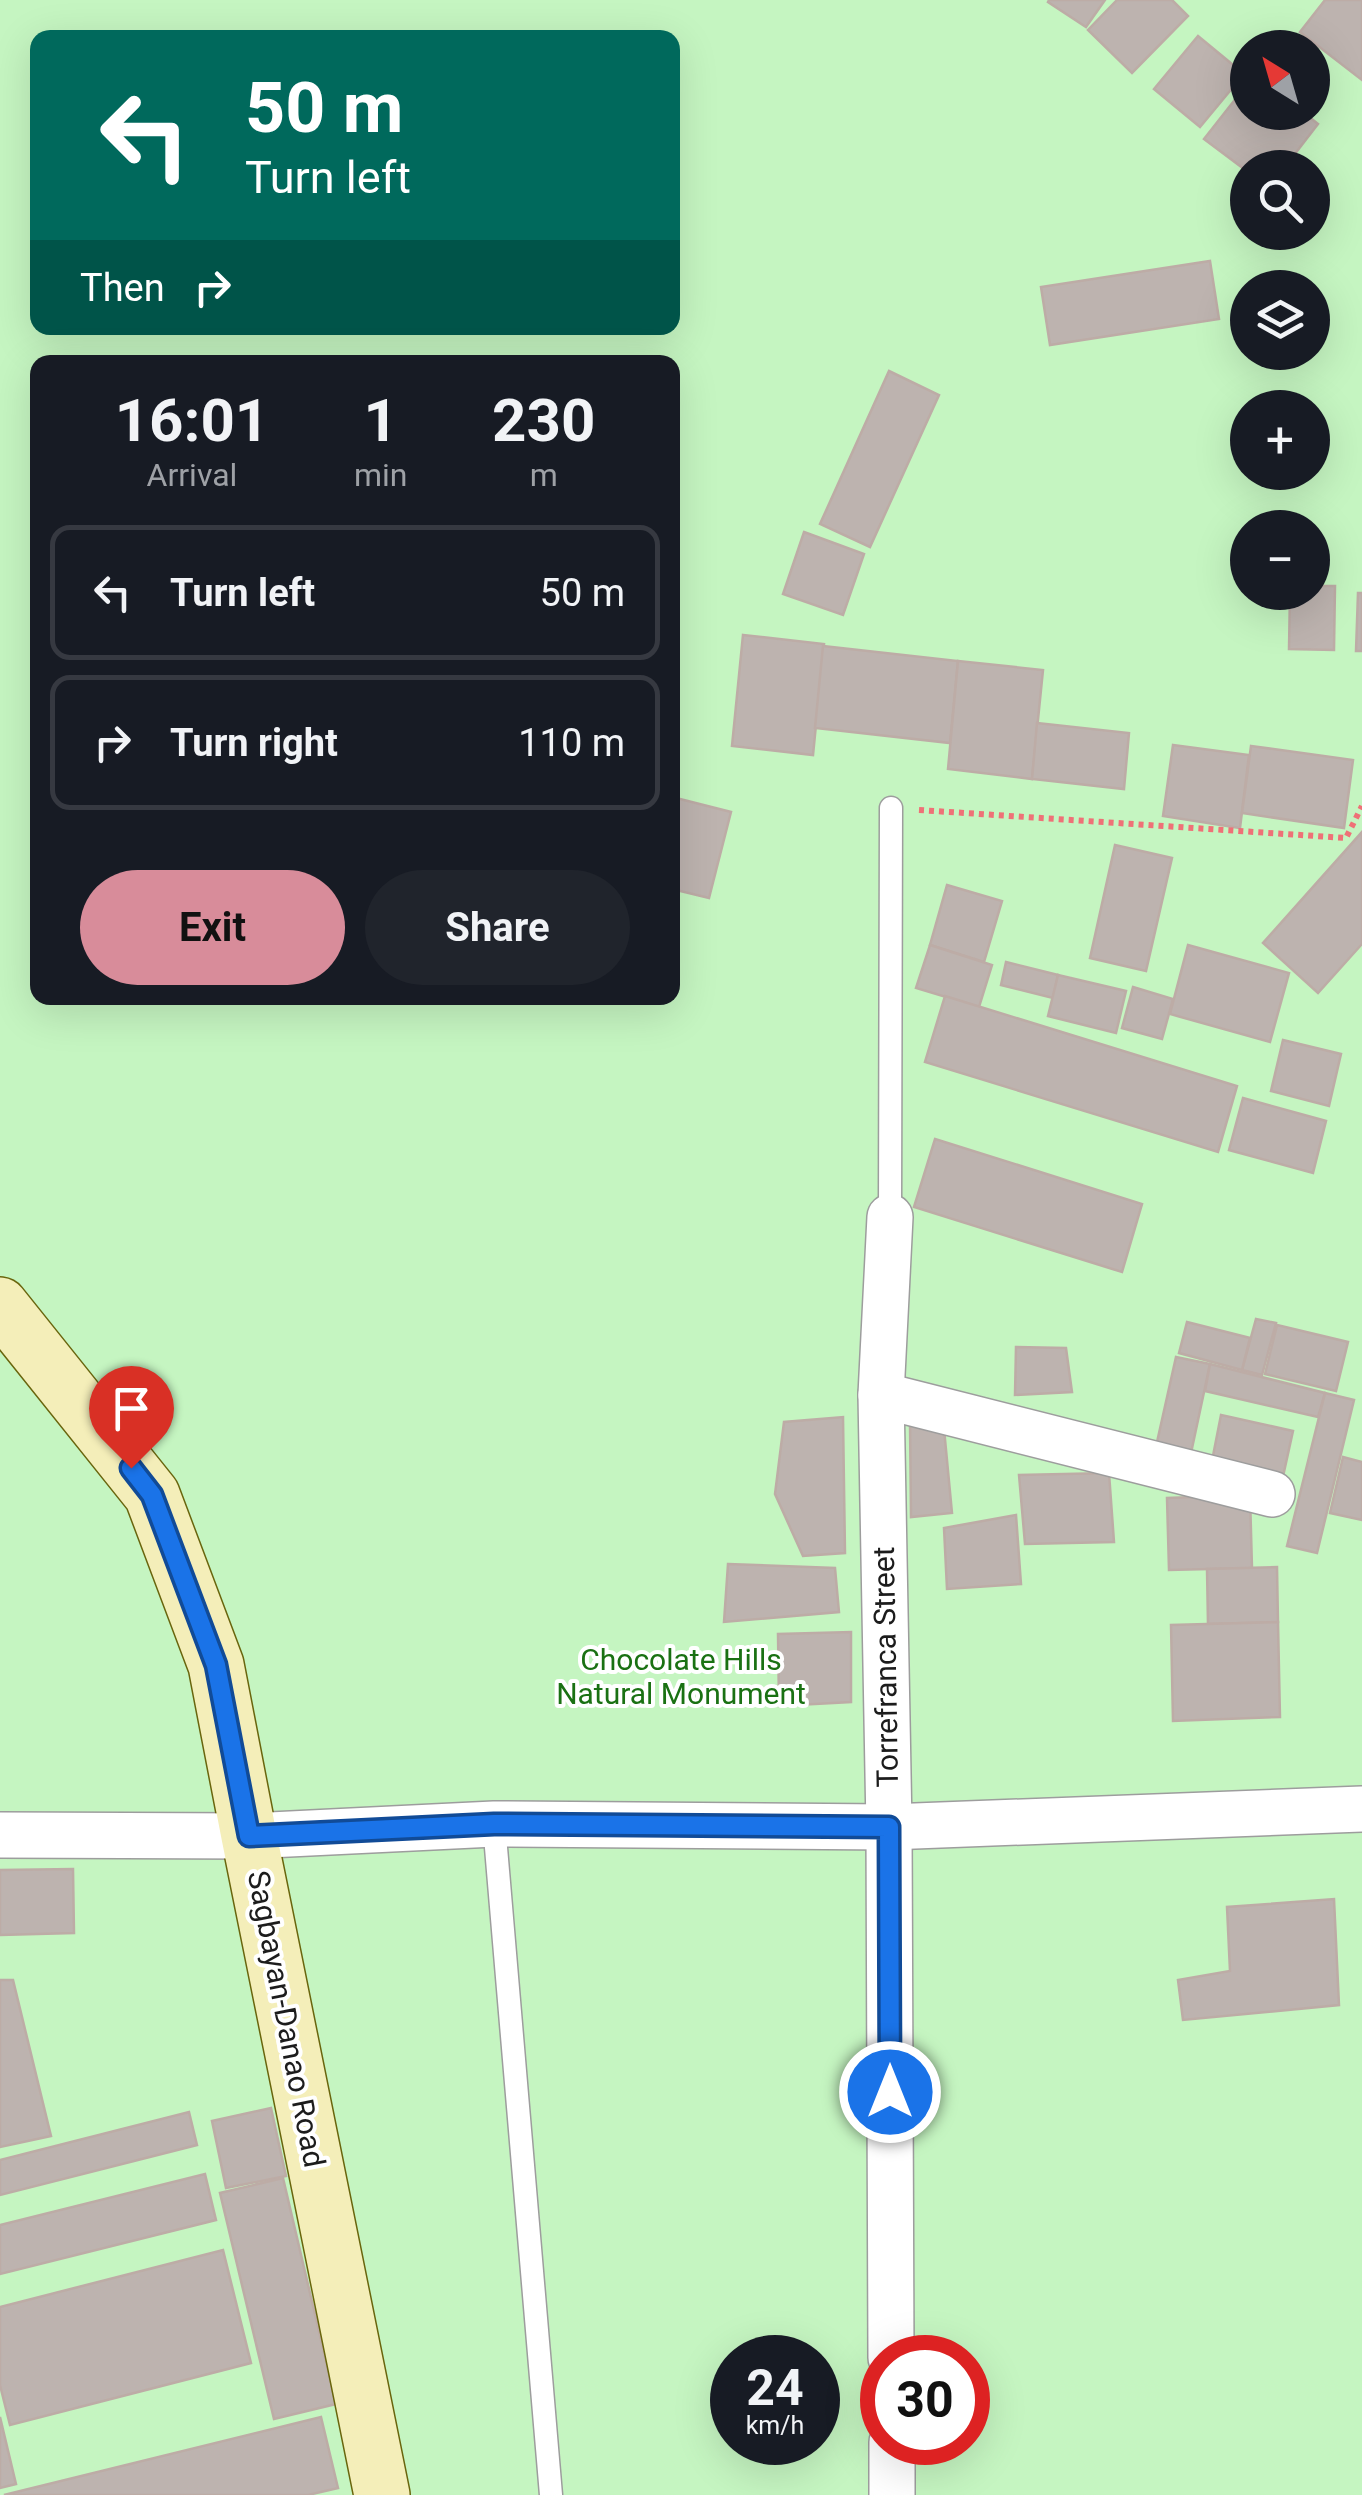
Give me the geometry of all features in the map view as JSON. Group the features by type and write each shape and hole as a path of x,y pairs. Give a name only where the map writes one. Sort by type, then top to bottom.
{"main road":[{"name":"Sagbayan-Danao Road","path":"0,1305 152,1495 216,1665 382,2495"}],"street":[{"name":"Torrefranca Street","path":"890,1217 882,1395 891,2335"},
{"path":"882,1395 1272,1494"},
{"path":"0,1835 249,1836 494,1824 889,1827 1362,1808"},
{"path":"892,2465 892,2495"}],"lane":[{"path":"890,1217 891,808"},
{"path":"494,1824 551,2495"}],"path":[{"path":"891,808 1346,838 1362,806"}],"green space":[{"name":"Chocolate Hills Natural Monument","path":"0,0 1362,0 1362,2495 0,2495"}],"building":[{"path":"1049,0 1105,0 1086,27"},
{"path":"1117,0 1172,0 1188,16 1132,73 1088,30"},
{"path":"1325,0 1362,0 1362,80 1330,55 1330,30 1302,30"},
{"path":"1198,36 1230,62 1230,91 1200,127 1154,89"},
{"path":"1230,106 1230,130 1313,130 1298,150 1230,150 1230,158 1204,139"},
{"path":"1210,261 1219,319 1050,345 1041,287"},
{"path":"889,371 939,395 870,547 820,524"},
{"path":"804,532 864,554 843,615 783,594"},
{"path":"1330,586 1335,586 1334,650 1289,649 1290,610 1330,610"},
{"path":"1358,593 1362,593 1362,651 1356,651"},
{"path":"743,635 824,644 813,755 732,746"},
{"path":"823,646 958,661 950,743 815,728"},
{"path":"958,661 1043,670 1032,779 948,769"},
{"path":"1037,723 1129,733 1124,789 1032,779"},
{"path":"1173,745 1249,755 1240,828 1163,816"},
{"path":"1251,746 1353,760 1344,828 1242,813"},
{"path":"680,799 731,812 709,898 680,891"},
{"path":"1362,832 1362,944 1318,993 1263,943"},
{"path":"1115,845 1172,858 1146,971 1090,958"},
{"path":"947,885 1002,901 984,962 930,945"},
{"path":"930,945 992,965 979,1007 916,988"},
{"path":"1188,945 1289,973 1270,1042 1170,1014"},
{"path":"1006,962 1058,975 1053,998 1001,985"},
{"path":"1058,975 1126,991 1116,1033 1048,1016"},
{"path":"1133,987 1173,999 1162,1039 1122,1028"},
{"path":"945,996 1237,1086 1218,1152 925,1062"},
{"path":"1283,1040 1341,1054 1329,1106 1271,1091"},
{"path":"1243,1098 1326,1121 1313,1173 1229,1150"},
{"path":"935,1139 1142,1204 1122,1272 914,1207"},
{"path":"1256,1319 1276,1323 1262,1375 1242,1370"},
{"path":"1187,1322 1250,1338 1242,1370 1179,1353"},
{"path":"1277,1325 1348,1342 1336,1391 1265,1374"},
{"path":"1016,1347 1066,1348 1072,1392 1015,1395"},
{"path":"1176,1357 1210,1364 1188,1467 1153,1460"},
{"path":"1210,1364 1325,1393 1318,1417 1205,1391"},
{"path":"1325,1393 1354,1400 1317,1553 1287,1546"},
{"path":"1221,1415 1293,1431 1282,1481 1211,1466"},
{"path":"843,1417 845,1553 803,1556 775,1494 784,1422"},
{"path":"943,1418 952,1513 911,1517 910,1422"},
{"path":"1343,1457 1362,1462 1362,1520 1330,1513"},
{"path":"1109,1473 1114,1542 1025,1544 1019,1475"},
{"path":"1250,1495 1252,1568 1169,1570 1167,1498"},
{"path":"1016,1515 1021,1584 947,1589 944,1528"},
{"path":"728,1564 835,1568 839,1612 724,1622"},
{"path":"1277,1567 1278,1622 1208,1624 1207,1569"},
{"path":"1278,1622 1280,1717 1173,1721 1171,1625"},
{"path":"851,1632 851,1702 779,1706 778,1634"},
{"path":"73,1869 74,1933 0,1935 0,1870"},
{"path":"1334,1899 1339,2005 1183,2020 1178,1980 1230,1971 1227,1907"},
{"path":"0,1980 13,1980 51,2136 0,2147"},
{"path":"271,2108 286,2176 226,2188 212,2121"},
{"path":"189,2112 197,2145 0,2195 0,2160"},
{"path":"205,2174 216,2220 0,2274 0,2225"},
{"path":"283,2178 336,2404 274,2419 220,2193"},
{"path":"223,2250 251,2363 10,2425 0,2385 0,2307"},
{"path":"0,2417 16,2484 0,2488"},
{"path":"321,2417 338,2488 308,2495 4,2495"}],"route":[{"path":"131,1468 152,1495 216,1665 249,1836 494,1824 889,1827 890,2092"}]}
